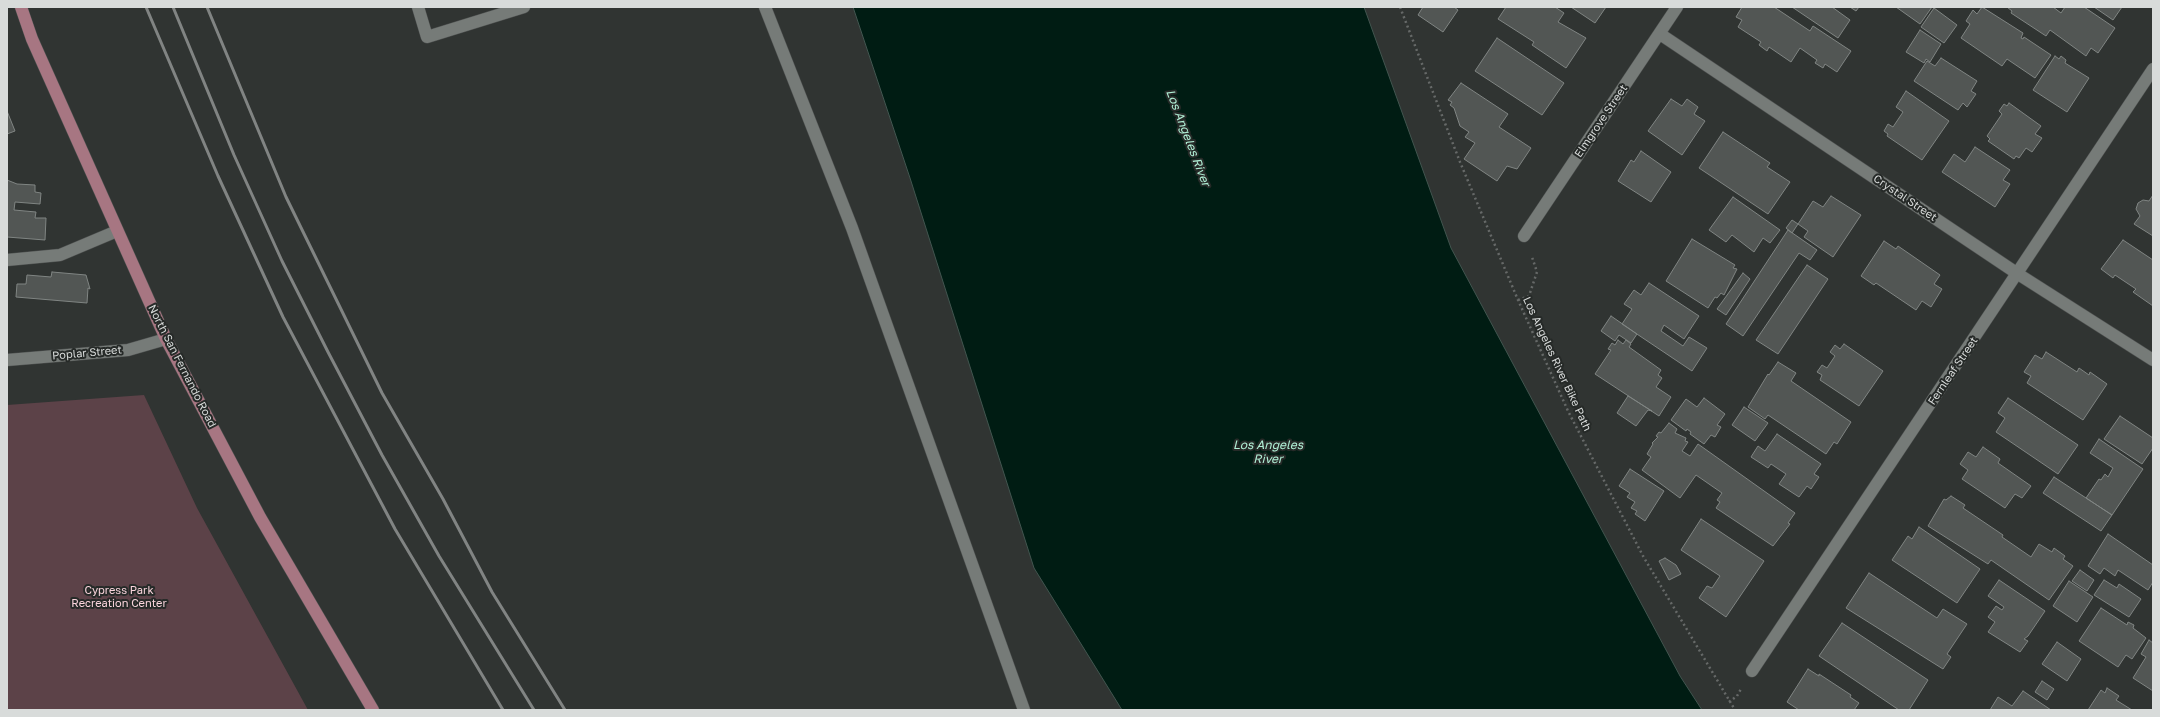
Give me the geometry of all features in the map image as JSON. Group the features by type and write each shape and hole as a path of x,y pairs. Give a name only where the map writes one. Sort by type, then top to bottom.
{"main road":[{"name":"North San Fernando Road","path":"21,7 32,39 166,339 260,517 373,710"}],"street":[{"path":"418,7 427,37 524,7"},
{"path":"765,7 852,228 1024,710"},
{"name":"Elmgrove Street","path":"1524,236 1677,7"},
{"name":"Crystal Street","path":"1660,34 2018,274 2153,360"},
{"name":"Fernleaf Street","path":"1752,672 2153,69"},
{"path":"7,260 60,255 117,231"},
{"name":"Poplar Street","path":"7,360 128,350 166,339"}],"path":[{"name":"Los Angeles River Bike Path","path":"1400,7 1460,162 1518,300 1568,411 1643,556 1735,710"},
{"path":"1518,300 1530,296 1537,272 1524,236"}],"green space":[{"name":"Cypress Park Recreation Center","path":"144,395 197,508 308,710 7,710 7,405"}],"water":[{"name":"Los Angeles River","path":"853,7 1364,7 1451,248 1680,676 1702,710 1122,710 1034,568 910,178"}],"building":[{"path":"1423,7 1454,7 1458,10 1443,32 1418,15"},
{"path":"1506,7 1555,7 1564,13 1558,22 1586,38 1566,68 1532,45 1534,42 1498,19"},
{"path":"1571,7 1606,7 1595,23"},
{"path":"1742,7 1774,7 1810,31 1813,26 1851,51 1837,72 1825,64 1823,68 1815,63 1817,60 1800,48 1791,62 1769,47 1767,51 1759,45 1761,42 1738,27 1742,20 1736,17"},
{"path":"1792,7 1832,7 1850,20 1838,38"},
{"path":"1850,7 1859,7 1856,11"},
{"path":"1896,7 1932,7 1920,24"},
{"path":"1982,7 2023,33 2021,38 2023,39 2024,37 2051,55 2035,78 2007,59 2002,66 1961,38 1970,24 1966,21 1973,10 1977,14"},
{"path":"2007,7 2053,7 2061,13 2065,7 2084,7 2115,28 2098,53 2091,48 2086,56 2050,30 2046,36 2011,13 2012,11"},
{"path":"2094,7 2122,7 2113,20"},
{"path":"1934,8 1957,25 1944,43 1921,27"},
{"path":"1920,30 1941,44 1930,62 1926,59 1924,63 1906,52"},
{"path":"1497,38 1564,83 1542,115 1475,71"},
{"path":"2055,56 2059,59 2061,56 2066,60 2065,63 2089,78 2067,112 2033,90"},
{"path":"1941,58 1977,81 1971,91 1976,94 1967,107 1963,103 1958,110 1914,81 1927,61 1935,66"},
{"path":"1461,83 1508,114 1499,127 1531,148 1517,169 1507,166 1497,181 1464,159 1475,143 1465,137 1469,132 1460,126 1454,108 1450,105 1452,102 1448,100"},
{"path":"1906,91 1949,121 1922,160 1887,136 1888,134 1884,131 1888,124 1893,127 1903,112 1896,107"},
{"path":"1671,99 1682,106 1687,99 1698,107 1694,114 1705,121 1682,155 1648,131"},
{"path":"2009,103 2041,126 2035,134 2042,138 2032,152 2026,148 2019,158 2016,156 2014,159 1988,141 1990,139 1987,136 2002,114 1999,111 2004,104 2007,106"},
{"path":"7,111 15,131 7,134"},
{"path":"1723,132 1770,163 1767,167 1790,182 1768,214 1699,168"},
{"path":"1975,147 2010,170 2003,180 2010,184 1995,207 1942,172 1954,154 1965,162"},
{"path":"1641,151 1671,172 1651,202 1618,181 1631,160 1634,162"},
{"path":"7,180 17,184 35,185 35,192 41,193 40,204 15,202 14,210 36,212 35,218 46,218 45,240 7,237"},
{"path":"2153,195 2153,236 2134,224 2140,216 2136,209 2138,203 2143,200 2149,201"},
{"path":"1831,196 1861,215 1833,257 1804,237 1808,231 1798,224 1813,201 1823,207"},
{"path":"1733,197 1780,230 1770,243 1763,238 1754,252 1732,235 1726,242 1709,230"},
{"path":"1792,220 1798,224 1792,233 1786,228"},
{"path":"1788,230 1817,250 1810,260 1799,253 1743,336 1726,324"},
{"path":"1692,239 1735,265 1733,268 1737,269 1724,295 1721,293 1717,298 1715,297 1708,308 1666,281"},
{"path":"2123,240 2153,260 2153,306 2133,292 2136,289 2115,275 2113,278 2101,269"},
{"path":"1884,241 1896,249 1898,246 1940,275 1934,284 1942,289 1931,307 1922,301 1916,310 1876,283 1874,285 1861,276"},
{"path":"1807,265 1828,279 1778,354 1756,340"},
{"path":"52,272 86,275 90,289 88,288 87,303 16,297 17,284 26,284 27,275 51,277"},
{"path":"1743,273 1750,279 1726,315 1717,309"},
{"path":"1649,283 1699,316 1684,339 1664,325 1661,331 1683,346 1689,337 1707,348 1692,371 1622,324 1632,309 1624,304 1634,290 1641,295"},
{"path":"1611,316 1637,334 1631,343 1619,335 1615,341 1601,331"},
{"path":"1618,340 1623,344 1626,340 1631,344 1629,347 1661,370 1658,375 1662,378 1656,387 1671,397 1659,416 1595,374 1611,350 1608,349 1612,343 1615,345"},
{"path":"1844,344 1883,371 1859,406 1820,380 1822,375 1817,372 1822,365 1827,368 1835,356 1830,352 1835,345 1840,349"},
{"path":"2046,352 2077,372 2079,368 2089,375 2090,372 2107,384 2083,420 2027,383 2031,376 2024,372 2035,355 2042,359"},
{"path":"1778,362 1796,373 1791,381 1851,422 1837,444 1834,442 1826,454 1768,415 1765,419 1748,407 1768,374 1769,375"},
{"path":"1628,396 1652,411 1648,410 1636,426 1617,413"},
{"path":"1704,398 1725,414 1717,425 1721,427 1715,437 1711,435 1704,444 1690,434 1691,432 1687,429 1686,431 1671,420 1686,399 1697,407"},
{"path":"2008,398 2078,445 2058,474 1996,432 2005,418 1998,413"},
{"path":"1744,407 1768,423 1755,441 1732,425"},
{"path":"2120,416 2153,438 2153,448 2142,464 2104,439"},
{"path":"1669,423 1677,429 1675,433 1686,438 1685,441 1688,442 1682,451 1690,456 1698,444 1795,513 1788,523 1790,524 1773,546 1716,508 1720,502 1717,500 1722,493 1696,475 1680,498 1642,470 1651,457 1647,454 1653,444 1652,443 1658,437 1656,436 1659,432 1661,433"},
{"path":"1777,434 1821,464 1814,474 1819,477 1811,489 1807,486 1799,497 1779,484 1786,474 1771,464 1768,468 1751,457 1758,446 1765,451"},
{"path":"2099,439 2143,469 2112,515 2086,498 2099,479 2101,480 2105,474 2108,477 2113,468 2090,453"},
{"path":"1983,447 2000,459 1998,463 2031,486 2022,498 2015,494 2005,508 1962,479 1968,470 1960,464 1968,452 1976,457"},
{"path":"1630,469 1664,491 1645,521 1635,514 1637,511 1631,508 1635,502 1627,497 1630,493 1619,486"},
{"path":"2054,477 2112,515 2101,531 2043,493"},
{"path":"1951,496 1965,505 1963,508 2003,535 2002,537 2031,557 2039,544 2052,552 2054,548 2065,556 2063,559 2073,566 2049,600 1991,560 1988,564 1928,526 1944,499 1946,500"},
{"path":"1701,519 1764,561 1726,617 1699,598 1707,586 1712,588 1720,576 1681,550"},
{"path":"1919,527 1980,569 1957,603 1892,560 1908,536 1912,539"},
{"path":"2108,534 2153,565 2153,582 2148,590 2118,570 2115,576 2104,568 2100,574 2088,566"},
{"path":"1665,558 1676,565 1681,574 1669,580 1659,561"},
{"path":"2080,570 2094,580 2087,591 2072,581"},
{"path":"1869,573 1937,618 1943,609 1967,624 1947,654 1951,657 1943,669 1846,608"},
{"path":"1999,580 2045,611 2028,636 2024,639 2028,641 2020,652 1988,632 1995,622 1988,617 1996,606 2002,610 2004,607 1988,596"},
{"path":"2104,580 2117,588 2119,584 2141,599 2129,617 2094,595"},
{"path":"2069,581 2093,597 2077,622 2053,606"},
{"path":"2101,608 2127,625 2128,622 2134,625 2133,628 2146,638 2132,659 2126,655 2118,667 2079,641"},
{"path":"1842,623 1928,680 1909,710 1899,710 1819,656"},
{"path":"2149,640 2153,643 2153,691 2133,678 2146,657 2141,654"},
{"path":"2057,642 2081,659 2067,681 2042,664"},
{"path":"1808,669 1819,676 1819,674 1851,695 1850,697 1859,703 1854,710 1799,710 1787,702"},
{"path":"2042,681 2054,689 2047,700 2035,692"},
{"path":"2107,688 2119,696 2116,700 2132,710 2088,710 2101,690 2105,693"},
{"path":"2023,691 2051,710 1990,710 1998,697 2012,706"}],"railway":[{"path":"146,7 218,176 283,317 395,529 503,710"},
{"path":"173,7 234,155 282,261 328,352 382,455 439,556 534,710"},
{"path":"207,7 286,197 382,393 443,499 492,592 565,710"}]}
